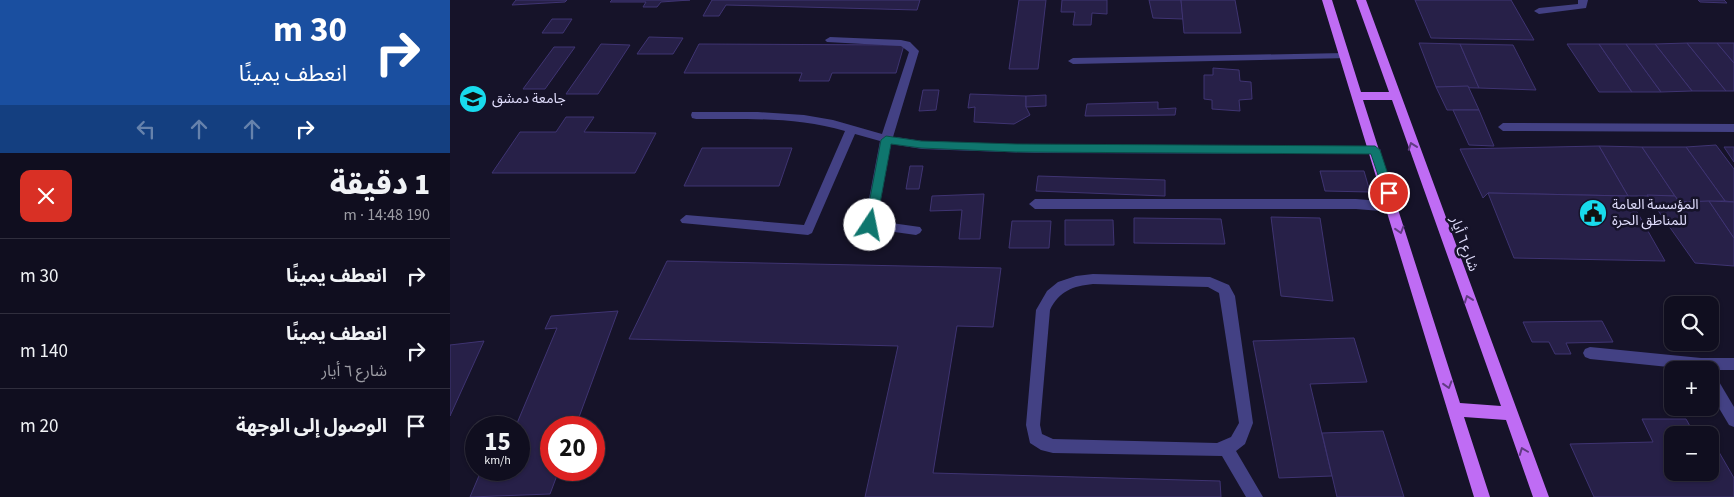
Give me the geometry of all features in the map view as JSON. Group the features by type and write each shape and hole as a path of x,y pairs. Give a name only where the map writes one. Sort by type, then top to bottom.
{"main road":[{"path":"1326,0 1393,207 1482,497"},
{"name":"شارع ٦ أيار","path":"1361,0 1394,96 1541,497"},
{"path":"1358,96 1394,96"},
{"path":"1455,410 1509,413"}],"lane":[{"path":"1539,11 1583,6 1583,0"},
{"path":"830,40 901,43 907,44 914,51 886,140 870,225 916,230"},
{"path":"1073,60 1345,56"},
{"path":"696,115 783,116 821,122 886,140 921,145 1016,148 1375,150"},
{"path":"1503,127 1734,128"},
{"path":"686,220 808,230 851,130"},
{"path":"1035,204 1356,204 1393,207"},
{"path":"1093,279 1210,282 1224,289 1228,296 1246,423 1241,439 1226,449 1053,446 1040,442 1035,438 1033,425 1043,310 1049,296 1061,286 1076,280 1093,279"},
{"path":"1590,353 1664,362"},
{"path":"1719,365 1734,364"},
{"path":"1719,395 1734,420"},
{"path":"1226,449 1255,497"}],"building":[{"path":"516,0 567,0 565,2 512,5"},
{"path":"612,0 690,0 661,2 657,7 643,7 646,2 610,2"},
{"path":"712,0 920,0 917,10 726,5 719,16 703,16"},
{"path":"1019,0 1046,0 1038,69 1009,69"},
{"path":"1062,0 1107,0 1107,14 1092,13 1091,25 1073,25 1075,12 1061,12"},
{"path":"1149,0 1181,0 1183,19 1153,18"},
{"path":"1181,0 1235,0 1241,33 1184,33"},
{"path":"1415,0 1511,0 1534,40 1431,38"},
{"path":"1698,0 1724,0 1727,3 1700,2"},
{"path":"552,19 572,19 563,33 542,33"},
{"path":"649,37 683,38 673,54 637,54"},
{"path":"1419,43 1460,44 1479,88 1436,87"},
{"path":"1687,43 1726,91 1692,91 1655,44"},
{"path":"1687,43 1717,43 1734,63 1734,91 1726,91"},
{"path":"1717,43 1734,43 1734,63"},
{"path":"601,44 630,45 598,94 566,94"},
{"path":"699,44 904,45 896,73 832,73 829,81 799,81 802,73 684,73"},
{"path":"1460,44 1513,45 1536,90 1479,88"},
{"path":"1567,44 1599,44 1632,92 1599,92"},
{"path":"1599,44 1626,44 1661,92 1632,92"},
{"path":"1626,44 1655,44 1692,91 1661,92"},
{"path":"554,47 575,47 545,89 523,89"},
{"path":"1213,68 1239,70 1240,81 1251,82 1252,99 1239,100 1240,111 1212,109 1212,100 1204,99 1204,75 1213,75"},
{"path":"1468,86 1479,110 1447,110 1436,87"},
{"path":"923,90 939,90 936,110 919,111"},
{"path":"970,94 1026,96 1026,107 1030,115 1014,124 974,122 975,107 968,108"},
{"path":"1046,95 1046,106 1026,107 1026,96"},
{"path":"1158,102 1158,109 1176,108 1175,115 1085,116 1087,104"},
{"path":"1453,110 1479,110 1494,146 1469,145"},
{"path":"566,117 594,117 584,132 656,133 635,173 492,173 520,132 556,132"},
{"path":"1716,145 1734,169 1734,202 1725,201 1686,147"},
{"path":"1599,146 1642,147 1675,196 1628,196"},
{"path":"1599,146 1628,196 1488,193 1483,198 1460,149"},
{"path":"1642,147 1686,147 1725,201 1679,202"},
{"path":"1724,147 1734,147 1734,162"},
{"path":"702,148 792,148 779,186 684,186"},
{"path":"910,166 923,166 919,189 906,189"},
{"path":"1320,171 1364,171 1370,192 1325,191"},
{"path":"1038,176 1165,180 1165,196 1036,191"},
{"path":"1488,193 1628,196 1665,261 1514,258"},
{"path":"984,194 980,239 959,239 962,210 930,211 932,196"},
{"path":"1647,195 1675,196 1679,202 1709,201 1734,238 1734,266 1695,263"},
{"path":"1709,201 1734,202 1734,238"},
{"path":"1271,217 1320,218 1333,301 1281,296"},
{"path":"1134,218 1221,219 1225,244 1134,243"},
{"path":"1065,220 1113,220 1114,245 1065,245"},
{"path":"1012,221 1051,221 1049,248 1009,248"},
{"path":"667,261 1001,268 993,327 957,326 933,473 1220,481 1221,497 865,497 898,346 629,339"},
{"path":"618,311 579,416 540,416 540,481 555,481 550,494 470,497 477,481 530,481 530,416 520,416 557,328 545,329 551,316"},
{"path":"1602,321 1613,342 1566,343 1571,354 1555,354 1549,342 1532,342 1523,322"},
{"path":"1354,338 1367,382 1310,384 1332,476 1279,478 1253,341"},
{"path":"484,341 450,416 450,345"},
{"path":"1642,419 1686,419 1690,426 1664,426 1664,481 1719,481 1719,452 1734,478 1734,497 1594,497 1570,444 1653,442"},
{"path":"1383,431 1404,497 1337,497 1322,433"}],"place":[{"name":"جامعة دمشق","path":"473,99"},
{"name":"المؤسسة العامة للمناطق الحرة","path":"1593,213"}],"route":[{"path":"870,225 886,140 921,145 1016,148 1375,150 1389,193"}]}
